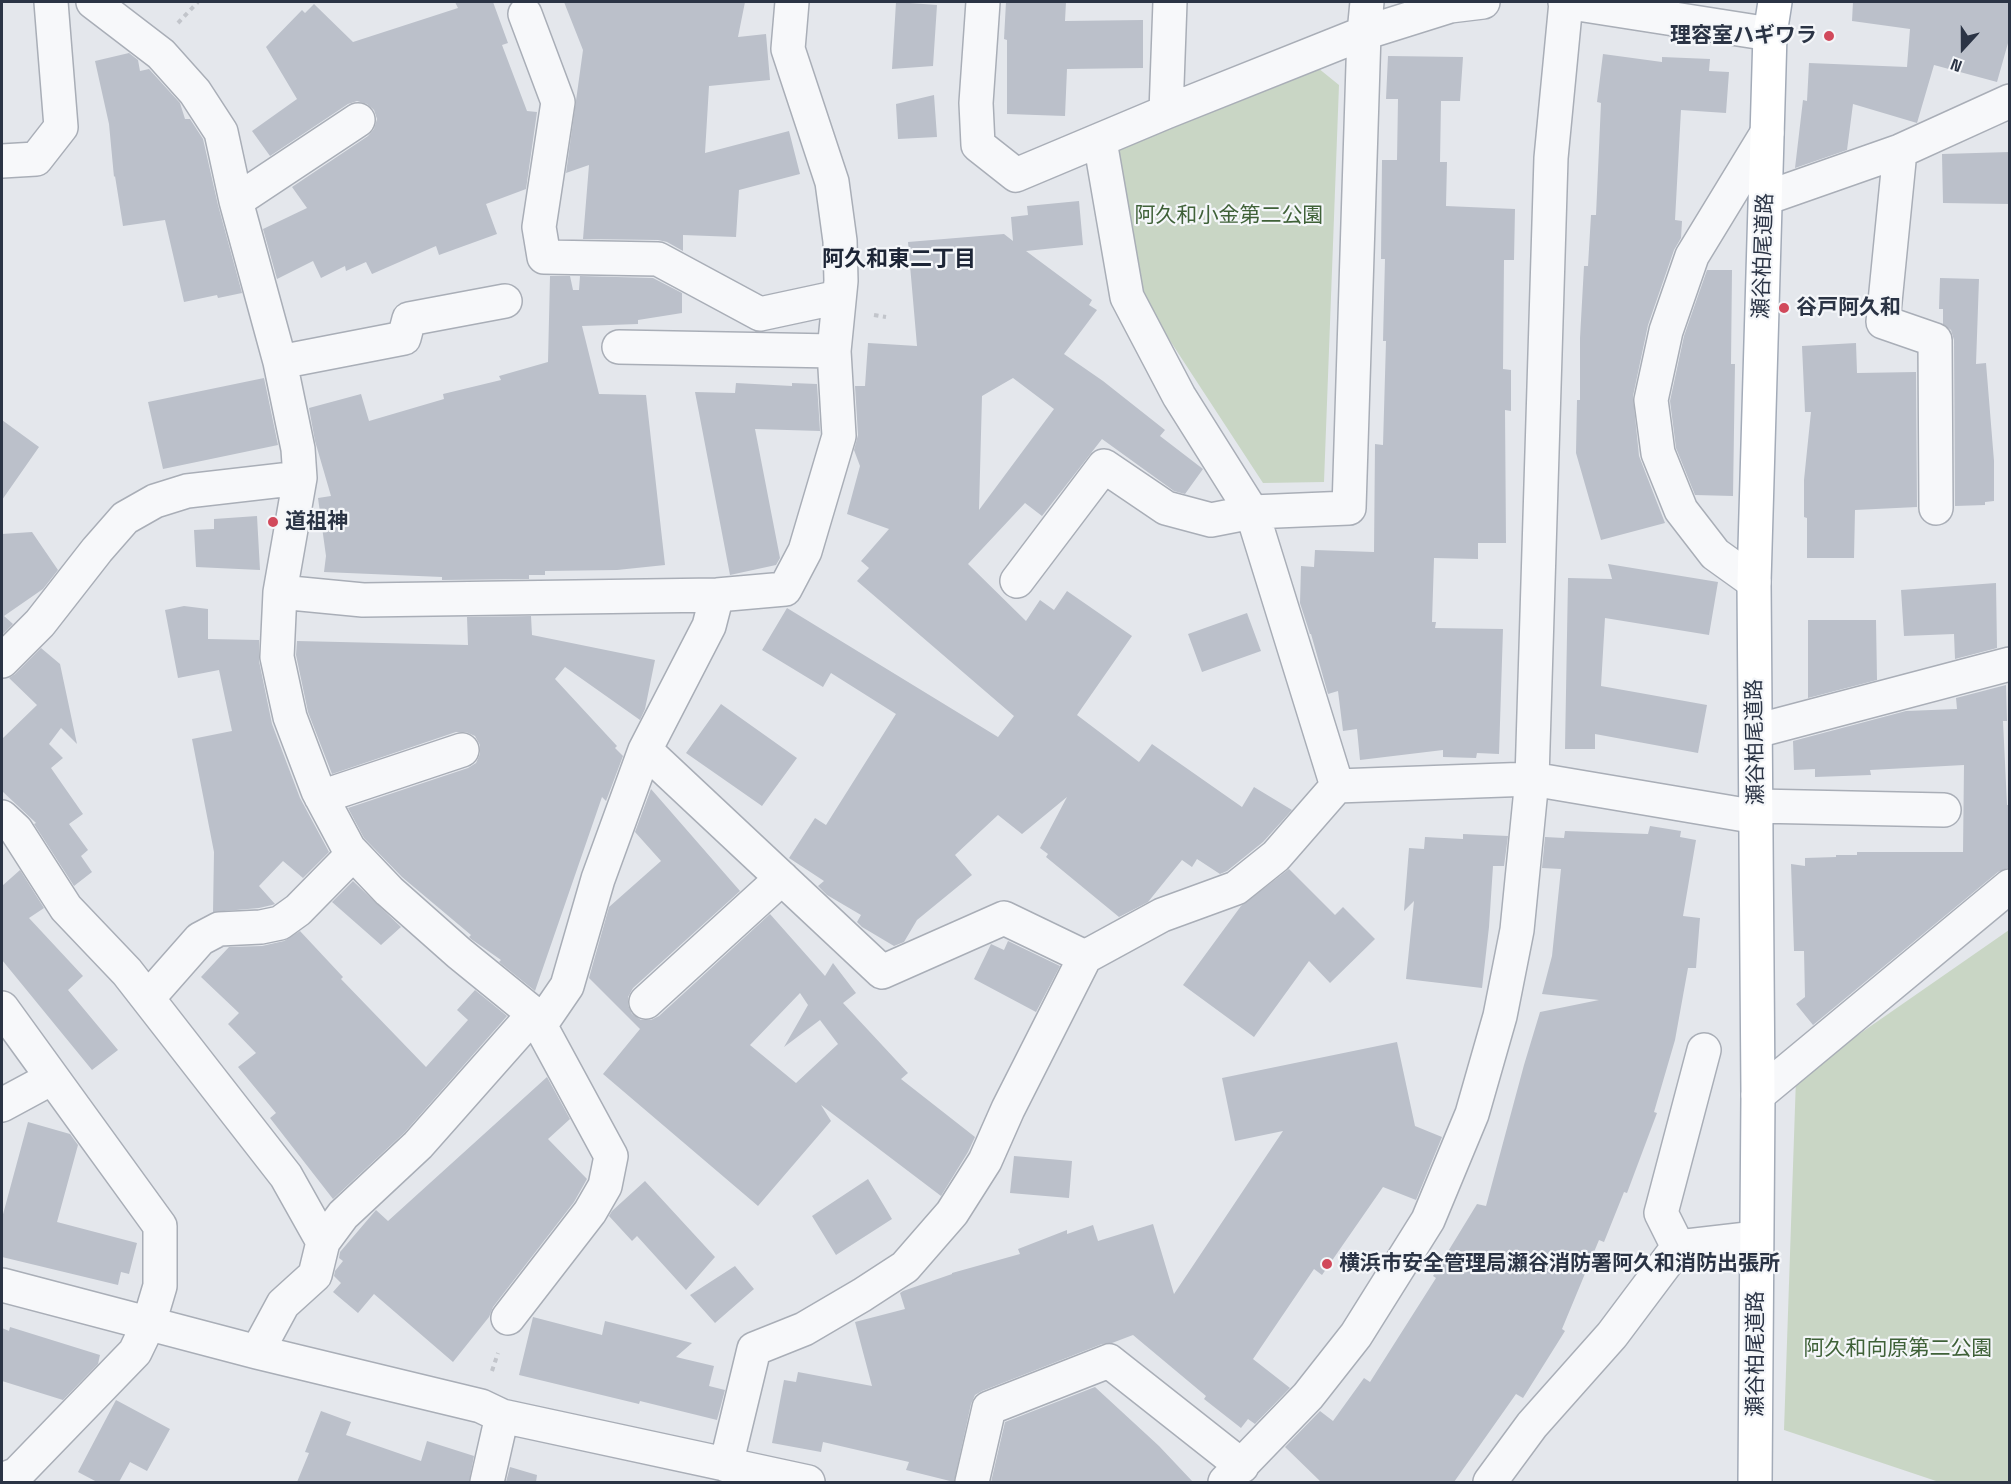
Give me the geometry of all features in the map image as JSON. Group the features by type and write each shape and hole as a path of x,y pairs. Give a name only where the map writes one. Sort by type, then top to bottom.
{"main road":[{"name":"瀬谷柏尾道路","path":"1755,1482 1758,1095 1754,582 1770,34 1775,2"}],"street":[{"path":"2,161 36,159 61,127 51,2"},
{"path":"93,2 161,54 195,92 220,132 236,201 280,362 298,449 300,478 280,592 277,657 290,717 321,797 352,854 389,891 538,1019 611,1156 606,1186 590,1212 508,1318"},
{"path":"280,592 363,600 717,594 784,588 805,551 840,436 834,351 839,297 840,241 832,182 788,49 792,2"},
{"path":"983,2 976,103 978,145 1017,175 1166,112 1366,17 1483,2"},
{"path":"1166,112 1170,2"},
{"path":"972,1482 989,1408 1109,1361 1234,1474 1308,1395 1356,1335 1428,1220 1472,1114 1500,1016 1517,930 1532,779 1551,158 1565,2 1770,34"},
{"path":"525,14 558,102 539,227 544,257 658,259 760,314 839,297"},
{"path":"1017,580 1104,466 1166,508 1211,520 1252,512 1349,508 1366,17"},
{"path":"1766,198 1900,151 2010,101"},
{"path":"236,201 358,120"},
{"path":"1754,582 1715,554 1681,510 1658,453 1651,400 1666,331 1692,256 1767,133"},
{"path":"1100,141 1127,297 1179,396 1252,512 1336,786"},
{"path":"1900,151 1883,322 1935,340 1936,507"},
{"path":"280,362 404,338 409,319 505,301"},
{"path":"619,347 834,351"},
{"path":"2,661 40,623 97,550 126,518 155,501 187,491 300,478"},
{"path":"257,1352 283,1304 315,1275 324,1242 343,1215 418,1145 567,986 598,879 645,750 709,626 717,594"},
{"path":"1756,731 2010,664"},
{"path":"321,797 462,750"},
{"path":"645,750 882,972 1004,918 1085,957"},
{"path":"741,1473 754,1349 804,1329 904,1267 952,1213 985,1161 1008,1108 1085,957 1162,915 1236,888 1276,856 1336,786 1532,779 1757,811 1944,810"},
{"path":"2,817 16,830 66,908 127,972 286,1176 324,1242"},
{"path":"148,998 200,939 219,929 261,927 279,923 298,910 352,854"},
{"path":"646,1002 782,878"},
{"path":"1758,1095 2010,886"},
{"path":"2,1008 160,1226 160,1286 149,1323 135,1352 12,1479"},
{"path":"1678,1247 1661,1213 1704,1050"},
{"path":"2,1105 52,1078"},
{"path":"1490,1482 1532,1425 1612,1335 1678,1247 1756,1238"},
{"path":"2,1285 257,1352 741,1473 808,1482"},
{"path":"487,1482 491,1411"}],"path":[{"path":"491,1411 508,1318"}],"green space":[{"name":"阿久和小金第二公園","path":"1318,68 1339,85 1324,482 1263,483 1133,284 1111,150"},
{"name":"阿久和向原第二公園","path":"2009,930 2009,1482 1939,1482 1784,1430 1796,1078"}],"building":[{"path":"455,2 493,2 508,43 502,45 527,111 537,112 526,189 486,204 497,234 439,255 436,246 372,274 366,262 346,271 345,266 321,278 313,261 277,279 263,229 307,208 292,187 368,136 374,129 377,119 374,110 367,104 357,101 348,104 270,156 252,131 297,99 266,47 302,10 305,13 314,4 353,42 458,8"},
{"path":"564,2 745,2 738,37 766,34 770,80 709,86 705,153 789,131 800,174 739,190 736,237 683,235 683,251 658,240 583,239 589,165 566,173 583,50"},
{"path":"896,2 937,5 933,66 892,69"},
{"path":"1006,2 1066,2 1065,21 1143,20 1143,68 1067,69 1065,116 1007,114 1007,40 1004,39"},
{"path":"1853,2 2010,2 2010,36 1997,82 1934,65 1917,123 1853,104 1847,150 1795,168 1803,100 1807,101 1809,63 1907,67 1910,29 1852,21"},
{"path":"129,53 138,60 140,71 149,69 180,103 185,119 190,119 203,139 242,293 218,298 217,295 184,302 165,220 123,226 114,177 109,124 95,61"},
{"path":"1603,54 1662,62 1662,57 1710,59 1709,71 1729,72 1726,113 1681,110 1675,220 1682,221 1681,238 1674,250 1648,325 1633,396 1639,456 1665,523 1601,540 1576,453 1584,266 1588,266 1591,215 1596,215 1601,103 1597,102"},
{"path":"1388,56 1463,57 1460,101 1441,101 1440,162 1447,162 1446,206 1515,209 1514,260 1504,260 1503,369 1511,370 1511,411 1505,410 1506,543 1478,543 1478,559 1434,558 1432,622 1436,622 1435,628 1503,629 1499,754 1477,753 1476,758 1443,757 1443,750 1360,760 1357,729 1343,731 1338,691 1328,694 1300,603 1301,566 1314,567 1315,550 1374,552 1375,444 1383,445 1386,341 1383,341 1385,259 1381,259 1382,160 1397,160 1398,99 1386,99"},
{"path":"934,95 937,137 898,139 896,104"},
{"path":"2010,152 2010,204 1943,203 1942,154"},
{"path":"1079,201 1083,245 1026,251 1092,300 1089,305 1097,310 1064,354 1103,381 1165,430 1160,436 1203,469 1185,494 1174,491 1102,439 1042,516 1025,503 968,564 1026,621 1040,600 1054,610 1067,591 1132,636 1077,715 1139,762 1152,744 1242,807 1254,787 1292,810 1263,842 1227,871 1220,874 1197,859 1192,867 1182,860 1148,902 1119,917 1046,857 1048,854 1040,848 1067,797 1022,834 998,815 955,855 972,875 917,920 904,942 894,946 862,927 857,922 861,915 827,895 818,886 824,881 789,858 815,818 826,825 896,714 831,673 823,687 762,650 787,608 998,737 1014,716 857,581 869,568 861,561 889,529 847,514 860,466 854,450 858,435 855,386 865,386 868,343 917,346 908,242 1004,234 1013,241 1011,217 1028,215 1027,206","holes":["1013,378 1054,409 979,510 982,396"]},
{"path":"1707,270 1732,270 1731,364 1735,364 1733,496 1695,495 1676,448 1670,401 1684,336"},
{"path":"550,276 570,276 573,290 579,290 580,276 653,278 682,293 682,313 638,320 638,324 582,326 599,394 646,395 665,565 617,570 545,571 545,575 529,575 529,579 442,580 442,577 324,572 326,556 318,498 331,496 315,441 309,408 361,394 369,421 444,399 443,394 501,380 499,376 548,362"},
{"path":"1940,278 1979,279 1976,364 1986,363 1994,461 1994,501 1985,502 1985,505 1955,506 1954,340 1951,330 1943,324 1943,309 1939,309"},
{"path":"1856,343 1857,373 1916,372 1917,507 1855,510 1854,558 1807,558 1804,480 1811,412 1805,412 1802,346"},
{"path":"264,378 278,445 163,469 148,402"},
{"path":"736,383 792,386 792,383 817,384 820,431 755,429 780,558 776,565 730,575 695,392 735,393"},
{"path":"2,420 39,447 2,500"},
{"path":"257,516 260,570 196,567 194,530 214,529 214,519"},
{"path":"32,532 58,570 43,589 4,616 13,624 2,635 2,534"},
{"path":"1608,564 1718,582 1709,635 1605,618 1601,686 1707,705 1698,753 1595,734 1595,749 1565,749 1568,578 1612,579"},
{"path":"1996,583 1997,648 1955,659 1954,634 1904,636 1901,590"},
{"path":"184,606 208,609 208,639 259,640 259,661 272,724 300,798 329,852 303,878 283,861 259,886 275,904 272,905 213,912 214,852 192,739 232,731 219,670 178,678 165,610"},
{"path":"1247,613 1261,651 1202,672 1188,634"},
{"path":"531,616 532,635 655,660 645,709 640,720 565,667 555,679 617,746 615,748 623,756 606,801 602,797 535,991 499,962 501,960 471,939 469,937 471,935 402,877 364,838 348,808 468,768 476,763 480,754 480,745 475,736 466,732 456,732 332,774 308,712 296,655 297,641 468,645 467,617"},
{"path":"1808,620 1876,620 1877,680 1808,698"},
{"path":"41,648 60,664 77,744 61,728 49,744 63,758 51,768 83,814 69,824 88,850 81,856 92,872 74,886 34,824 36,823 2,791 2,739 37,705 9,678"},
{"path":"2006,685 2007,721 2003,721 2007,805 2010,805 2010,867 1998,872 1813,1025 1796,1004 1805,997 1804,951 1794,951 1791,864 1805,866 1805,858 1857,855 1857,852 1963,852 1964,765 1870,770 1871,775 1815,777 1815,769 1794,770 1793,741 1906,711 1957,709 1956,698"},
{"path":"721,704 797,758 762,806 686,753"},
{"path":"651,789 740,891 633,988 628,997 628,1005 632,1014 641,1020 651,1020 659,1016 770,914 825,976 833,963 856,993 843,1003 908,1073 901,1079 975,1137 941,1196 821,1105 831,1121 758,1206 603,1074 640,1029 589,978 609,907 661,861 635,832","holes":["800,993 808,1005 784,1047 820,1020 838,1044 796,1083 750,1045"]},
{"path":"1650,826 1681,831 1680,837 1696,840 1683,916 1700,918 1696,968 1688,968 1675,1040 1654,1112 1657,1113 1627,1193 1624,1192 1604,1242 1599,1240 1562,1329 1565,1331 1523,1398 1516,1394 1454,1482 1321,1482 1285,1447 1320,1411 1333,1421 1364,1378 1370,1382 1436,1278 1433,1276 1477,1204 1486,1206 1540,1012 1599,1000 1542,994 1552,956 1561,869 1542,868 1545,837 1564,838 1565,831 1648,834"},
{"path":"1463,834 1508,836 1504,866 1493,866 1482,988 1406,979 1414,901 1404,911 1409,848 1424,849 1425,837 1463,839"},
{"path":"1289,869 1335,915 1343,907 1375,939 1330,983 1309,961 1254,1037 1183,985 1241,906"},
{"path":"20,870 44,908 29,918 83,976 68,990 118,1050 92,1070 2,960 2,886"},
{"path":"353,881 401,927 381,945 332,902"},
{"path":"300,931 343,977 341,979 426,1067 468,1020 457,1010 475,990 507,1016 405,1132 333,1199 270,1118 276,1113 238,1067 256,1053 228,1024 239,1013 201,977 229,947 262,946 284,941"},
{"path":"1008,941 1060,966 1036,1012 974,979 991,944 1004,950"},
{"path":"1397,1042 1415,1126 1442,1137 1416,1200 1383,1187 1322,1275 1314,1269 1253,1359 1290,1388 1255,1424 1248,1419 1241,1428 1204,1399 1206,1396 1133,1335 1112,1343 1102,1344 975,1395 954,1482 906,1470 909,1462 823,1442 821,1452 772,1443 784,1380 796,1382 798,1372 872,1386 855,1322 905,1309 900,1293 903,1291 952,1273 1020,1254 1018,1249 1067,1230 1067,1234 1093,1225 1098,1241 1153,1224 1174,1294 1283,1131 1235,1141 1222,1078"},
{"path":"547,1077 570,1119 548,1139 587,1179 574,1202 453,1362 374,1294 358,1313 333,1292 341,1283 334,1276 343,1261 339,1258 340,1252 376,1210 388,1221"},
{"path":"28,1122 70,1134 78,1145 57,1222 137,1243 129,1274 121,1272 118,1285 2,1257 2,1218"},
{"path":"1014,1156 1072,1161 1069,1198 1010,1193"},
{"path":"868,1179 892,1219 836,1255 812,1216"},
{"path":"645,1181 715,1257 686,1290 637,1236 632,1241 609,1216"},
{"path":"735,1266 754,1289 715,1323 690,1295"},
{"path":"533,1317 602,1335 605,1321 692,1343 676,1357 714,1366 709,1386 725,1390 717,1420 519,1375"},
{"path":"10,1327 100,1355 98,1364 63,1400 2,1381 2,1328 9,1331"},
{"path":"1095,1387 1159,1446 1193,1482 991,1482 1005,1422"},
{"path":"116,1400 170,1429 147,1471 130,1462 119,1482 97,1482 78,1472"},
{"path":"321,1411 351,1422 346,1435 421,1461 427,1441 474,1456 469,1482 297,1482 309,1453 305,1452"},
{"path":"510,1467 537,1475 536,1482 506,1482"}],"place":[{"name":"理容室ハギワラ","path":"1829,36"},
{"name":"谷戸阿久和","path":"1784,308"},
{"name":"道祖神","path":"273,522"},
{"name":"横浜市安全管理局瀬谷消防署阿久和消防出張所","path":"1327,1264"}],"district":[{"name":"阿久和東二丁目","path":"899,260"}]}
